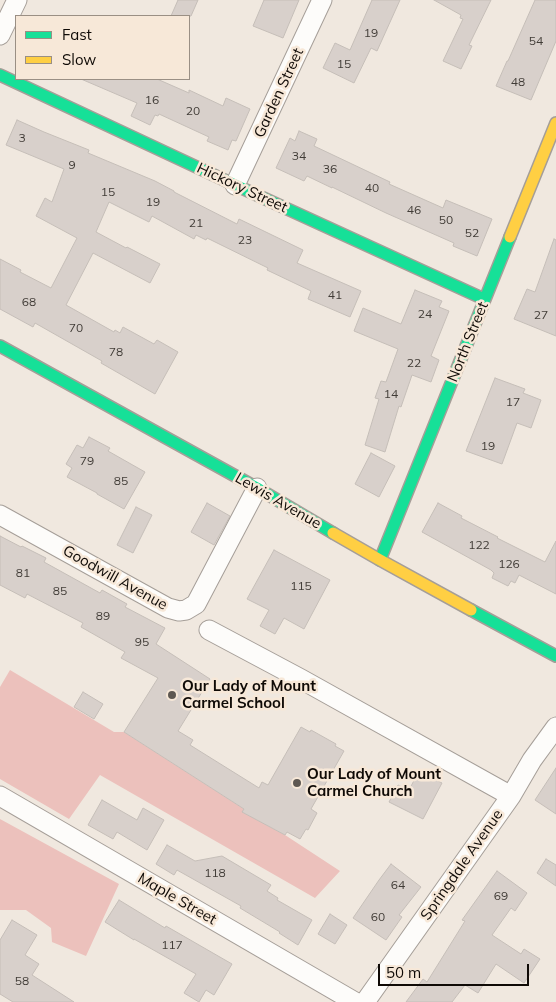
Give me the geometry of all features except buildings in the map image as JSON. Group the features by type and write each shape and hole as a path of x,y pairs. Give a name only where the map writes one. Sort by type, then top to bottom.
{"street":[{"path":"0,35 17,0"},
{"name":"Garden Street","path":"235,185 322,0"},
{"name":"Hickory Street","path":"0,75 484,299"},
{"name":"North Street","path":"380,560 556,123"},
{"name":"Lewis Avenue","path":"0,346 258,488 380,560 556,656"},
{"name":"Goodwill Avenue","path":"0,514 168,608 180,611 196,604 258,488"},
{"path":"209,630 511,796"},
{"name":"Springdale Avenue","path":"365,1002 511,796 532,760 556,727"},
{"name":"Maple Street","path":"0,796 355,1002"}],"shaded area":[{"path":"10,670 114,732 124,732 244,809 243,812 285,835 340,871 315,898 100,775 69,819 0,779 0,687"},
{"path":"0,819 119,884 86,956 52,942 51,928 26,910 0,910"}],"traffic: fast":[{"path":"0,75 484,299"},
{"path":"380,560 510,237"},
{"path":"0,346 257,488 333,533"},
{"path":"471,610 556,656"}],"traffic: slow":[{"path":"510,237 556,123"},
{"path":"333,533 471,610"}],"place":[{"name":"Our Lady of Mount Carmel School","path":"172,695"},
{"name":"Our Lady of Mount Carmel Church","path":"297,783"}]}
